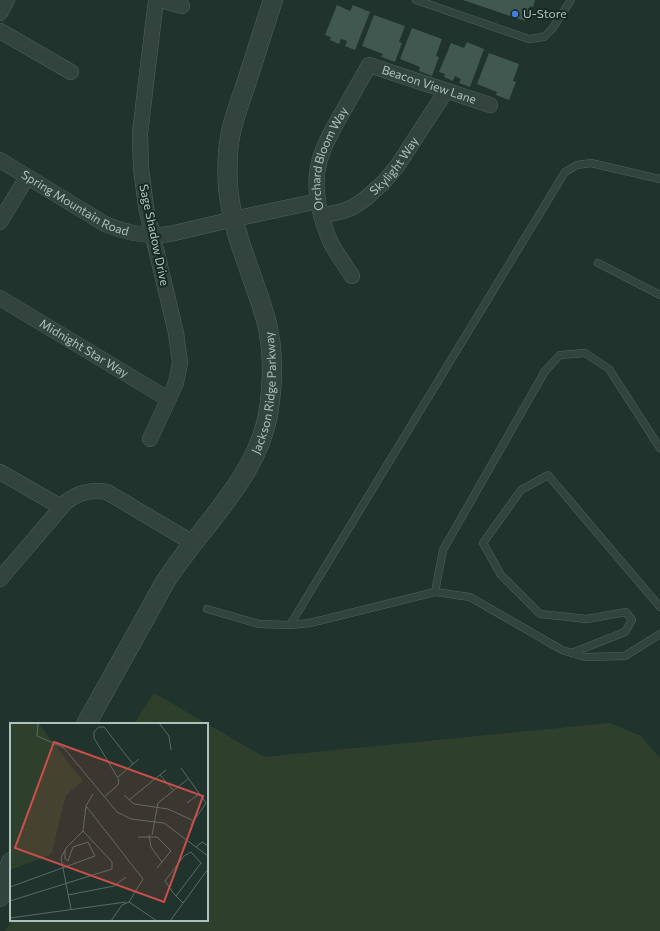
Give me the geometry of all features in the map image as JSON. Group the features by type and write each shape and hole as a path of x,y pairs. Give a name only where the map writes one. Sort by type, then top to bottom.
{"street":[{"path":"0,14 7,0"},
{"name":"Sage Shadow Drive","path":"150,439 176,383 180,363 180,350 152,235 143,187 140,133 156,0"},
{"path":"162,0 182,6"},
{"name":"Jackson Ridge Parkway","path":"87,723 165,582 241,479 252,460 261,439 267,416 272,370 271,348 266,322 242,250 234,219 228,189 228,158 230,132 273,0"},
{"path":"0,30 71,72"},
{"name":"Beacon View Lane","path":"369,65 490,105"},
{"name":"Orchard Bloom Way","path":"352,276 325,230 316,186 317,169 326,140 369,65"},
{"name":"Skylight Way","path":"321,216 354,207 384,182 398,165 446,91"},
{"name":"Spring Mountain Road","path":"0,160 105,224 124,231 152,235 170,234 318,201"},
{"path":"0,222 27,177"},
{"name":"Midnight Star Way","path":"0,298 168,399"},
{"path":"0,472 61,507"},
{"path":"0,578 61,507 70,499 81,494 95,491 107,492 193,543"},
{"path":"0,897 10,865"}],"lane":[{"path":"416,0 529,39 544,37 571,0"},
{"path":"290,625 565,172 577,165 591,163 660,179"},
{"path":"598,263 660,295"},
{"path":"435,592 443,550 545,371 560,355 585,353 608,369 660,448"},
{"path":"572,653 625,632 632,620 626,612 587,619 540,614 501,575 483,543 521,490 548,475 660,607"},
{"path":"207,609 259,624 290,625 310,623 435,592 470,597 562,650 585,657 624,656 660,634"}],"green space":[{"path":"154,693 206,723 135,723"},
{"path":"610,723 641,736 660,758 660,931 5,931 11,921 208,921 208,724 264,757"}],"building":[{"name":"U-Store","path":"463,0 535,0 533,7 530,6 525,21"},
{"path":"337,5 350,11 353,5 370,12 355,50 345,46 347,41 341,39 339,44 330,40 331,37 325,35"},
{"path":"374,15 405,26 399,42 402,43 395,62 381,57 383,54 362,46"},
{"path":"412,28 442,39 436,56 439,57 432,76 419,71 420,67 400,59"},
{"path":"467,42 484,49 470,87 459,83 461,79 455,76 453,81 444,77 445,74 439,72 451,43 464,48"},
{"path":"489,53 519,64 513,81 516,82 509,100 496,95 497,92 477,84"}],"place":[{"name":"U-Store","path":"515,14"}]}
